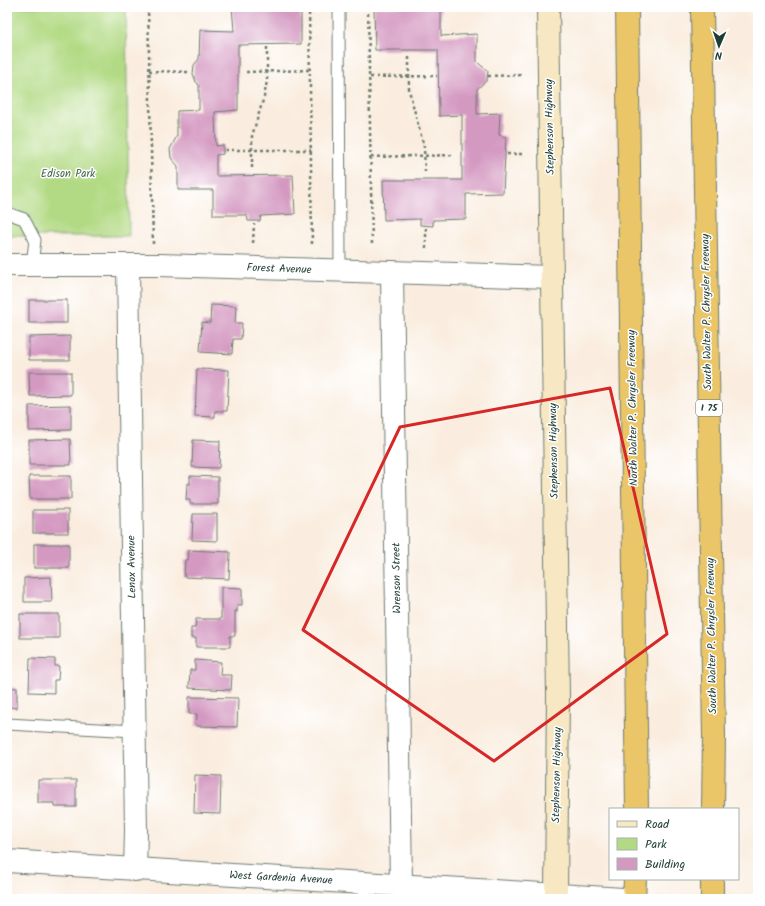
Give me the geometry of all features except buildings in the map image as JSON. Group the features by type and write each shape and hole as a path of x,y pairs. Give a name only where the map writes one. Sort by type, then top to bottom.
{"highway":[{"name":"North Walter P. Chrysler Freeway","path":"627,7 637,808"},
{"name":"South Walter P. Chrysler Freeway","path":"702,7 714,712 713,808"},
{"path":"634,899 635,880"},
{"path":"712,880 712,899"}],"main road":[{"name":"Stephenson Highway","path":"548,7 558,696 556,895"}],"street":[{"name":"Forest Avenue","path":"7,265 128,265 552,277"},
{"name":"Lenox Avenue","path":"128,265 135,731 135,870"},
{"name":"Wrenson Street","path":"392,272 401,885"},
{"name":"West Gardenia Avenue","path":"7,861 135,870 401,885 435,893 556,895 623,899"}],"lane":[{"path":"339,7 340,270"},
{"path":"7,214 24,219 35,240 32,265"},
{"path":"7,724 135,731"}],"path":[{"path":"148,7 153,246"},
{"path":"309,7 312,245"},
{"path":"368,7 372,247"},
{"path":"252,168 252,136 264,97 267,71 267,47"},
{"path":"409,57 409,90 425,155 425,172"},
{"path":"246,72 309,70"},
{"path":"149,71 190,72"},
{"path":"488,76 524,75"},
{"path":"370,78 437,76"},
{"path":"225,150 311,150"},
{"path":"507,154 524,154"},
{"path":"371,157 455,155"},
{"path":"253,243 254,224"},
{"path":"426,228 426,248"}],"highlighted area":[{"path":"610,388 667,634 494,761 303,630 400,427"}],"green space":[{"name":"Edison Park","path":"7,7 126,7 129,236 7,236"}]}
